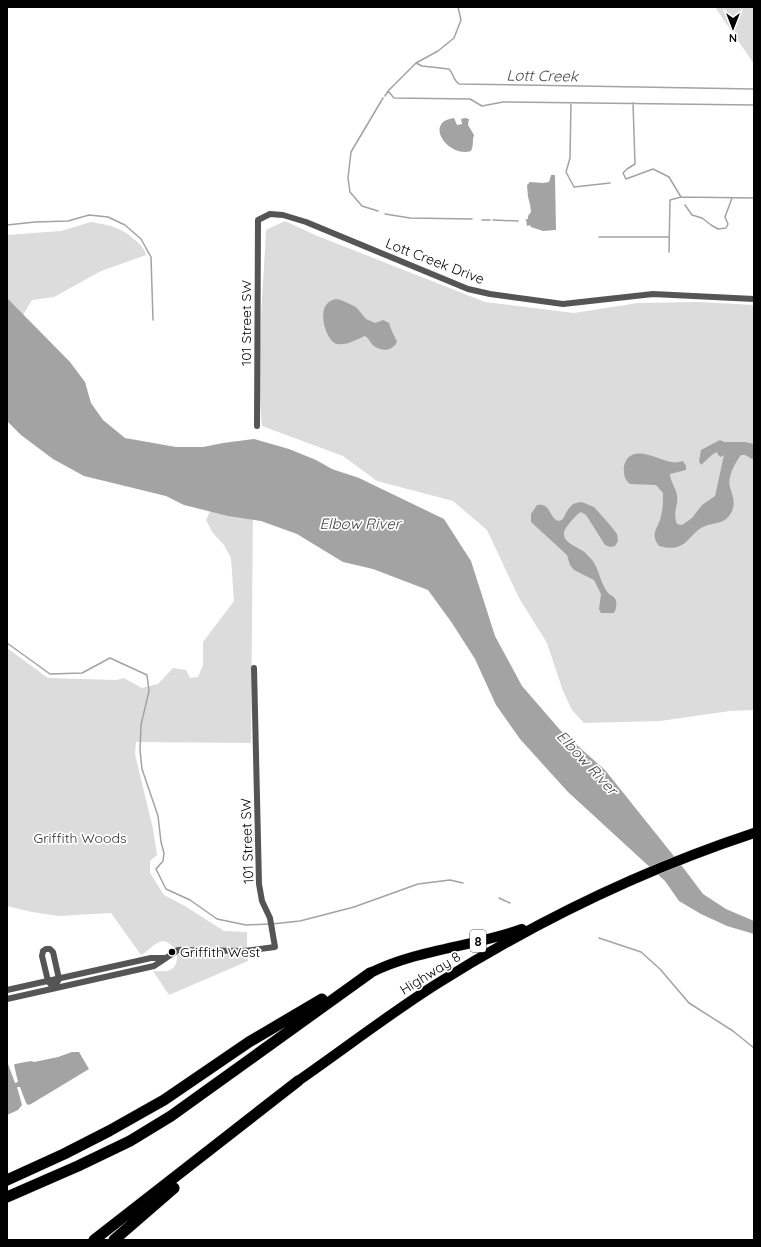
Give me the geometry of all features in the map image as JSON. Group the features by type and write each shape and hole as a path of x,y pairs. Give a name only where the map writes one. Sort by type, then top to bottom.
{"highway":[{"path":"7,1180 64,1154 157,1104 249,1042 370,973"},
{"path":"7,1197 78,1166 130,1141 171,1116 370,973"},
{"path":"94,1240 298,1081"},
{"path":"114,1240 158,1201 286,1095 298,1081"}],"main road":[{"name":"Highway 8","path":"298,1081 435,985 527,931 636,878 704,850 754,833"},
{"name":"Highway 8","path":"370,973 383,966 409,957 516,931 585,902"}],"street":[{"name":"Lott Creek Drive","path":"258,220 270,214 283,215 306,222 468,289 490,294 563,304 653,294 754,299"},
{"name":"101 Street SW","path":"257,426 258,220"},
{"name":"101 Street SW","path":"165,958 178,950 244,951 275,947 270,921 262,901 259,884 254,668"},
{"path":"46,949 50,949 53,952 59,979 54,988 48,981 42,955 43,951 46,949"},
{"path":"7,990 151,958 165,958"},
{"path":"7,999 154,966 165,958"}],"green space":[{"path":"715,7 754,7 754,64"},
{"path":"285,221 315,235 485,302 574,313 638,303 699,302 754,305 754,710 730,711 660,721 584,723 572,710 563,691 547,643 519,598 487,530 453,501 377,481 343,456 262,426 260,402 260,353 266,230"},
{"path":"91,222 120,229 125,232 140,245 146,255 101,271 54,297 32,300 7,341 7,235 61,231"},
{"name":"Griffith Woods","path":"253,500 251,743 136,742 135,754 153,829 157,855 150,861 150,873 164,895 185,906 224,931 247,932 247,949 174,948 169,943 161,942 157,943 141,955 111,913 59,916 7,906 7,648 48,678 116,680 124,678 142,688 158,684 173,668 186,670 190,678 198,677 203,665 203,642 234,601 231,558 224,545 213,533 206,520 213,505"},
{"path":"179,953 248,955 248,961 169,995 153,971 167,971 173,968 176,965 177,955"}],"water":[{"path":"454,118 457,125 462,124 461,119 469,119 468,125 474,135 471,151 462,152 454,149 447,145 442,139 440,126 445,121"},
{"path":"551,175 555,175 556,230 543,231 531,227 530,225 527,226 526,219 528,219 531,212 527,185 530,182 549,182"},
{"name":"Elbow River","path":"7,298 70,362 85,382 91,403 103,420 125,438 176,447 203,447 254,439 289,449 316,460 332,469 359,478 444,519 471,561 495,636 522,686 561,731 605,770 703,894 726,909 754,921 754,934 727,926 701,914 679,901 665,881 568,792 520,739 496,705 475,659 452,623 428,590 373,569 343,562 297,534 261,521 228,516 184,505 166,496 84,476 53,459 21,435 7,421"},
{"path":"336,299 356,307 366,319 375,323 383,320 389,323 397,342 395,345 390,349 384,350 374,346 365,336 344,344 337,344 333,342 327,333 323,314 326,305"},
{"path":"720,440 724,442 745,442 754,444 754,460 745,455 741,455 734,466 731,475 729,483 734,502 732,511 723,521 701,528 681,546 668,548 659,546 655,538 655,534 662,513 663,493 656,485 630,484 625,478 624,473 626,460 631,455 642,454 666,461 683,461 686,466 686,470 670,474 677,495 675,516 677,524 682,525 692,518 702,505 715,496 724,455 721,457 717,452 701,465 699,461 701,450"},
{"path":"582,502 594,507 617,534 618,541 615,546 610,547 605,545 586,515 581,512 568,525 564,534 565,538 571,544 584,552 594,563 605,589 615,599 616,609 614,613 601,613 599,609 601,594 594,580 574,570 570,565 567,555 531,522 531,514 537,505 545,506 552,516 558,521 562,520 571,505"},
{"path":"72,1052 79,1052 89,1069 28,1105 20,1087 17,1087 22,1105 18,1110 7,1115 8,1064 15,1083 18,1082 15,1064 58,1057"}],"waterway":[{"name":"Lott Creek","path":"385,96 388,91 416,63 438,51 454,38 461,20 458,7"},
{"name":"Lott Creek","path":"416,63 422,66 449,69 459,84 754,89"},
{"path":"388,91 394,98 470,99 482,106 503,102 754,105"},
{"path":"378,211 362,206 350,192 348,178 351,152 383,98"},
{"path":"571,103 570,158 566,172 574,187 610,183"},
{"path":"633,103 635,164 623,173 626,179 653,169 669,177 681,197 754,198"},
{"path":"669,252 670,200 681,197"},
{"path":"685,205 692,215 702,218 718,229 726,228 728,224 725,217 732,198"},
{"path":"385,214 410,218 472,219"},
{"path":"7,225 68,221 89,215 108,217 125,225 141,239 151,257 153,320"},
{"path":"482,220 490,220"},
{"path":"493,220 518,221"},
{"path":"599,237 669,237"},
{"path":"7,643 50,674 82,673 110,658 147,675 149,691 141,725 140,750 142,769 158,816 161,842 164,853 163,861 156,869 166,889 190,900 217,919 246,925 268,924"},
{"path":"272,924 300,921 354,907 418,884 450,880 463,883"},
{"path":"499,898 510,903"},
{"path":"599,938 641,952 660,969 689,1003 733,1031 754,1048"}],"place":[{"name":"Griffith West","path":"172,952"}]}
